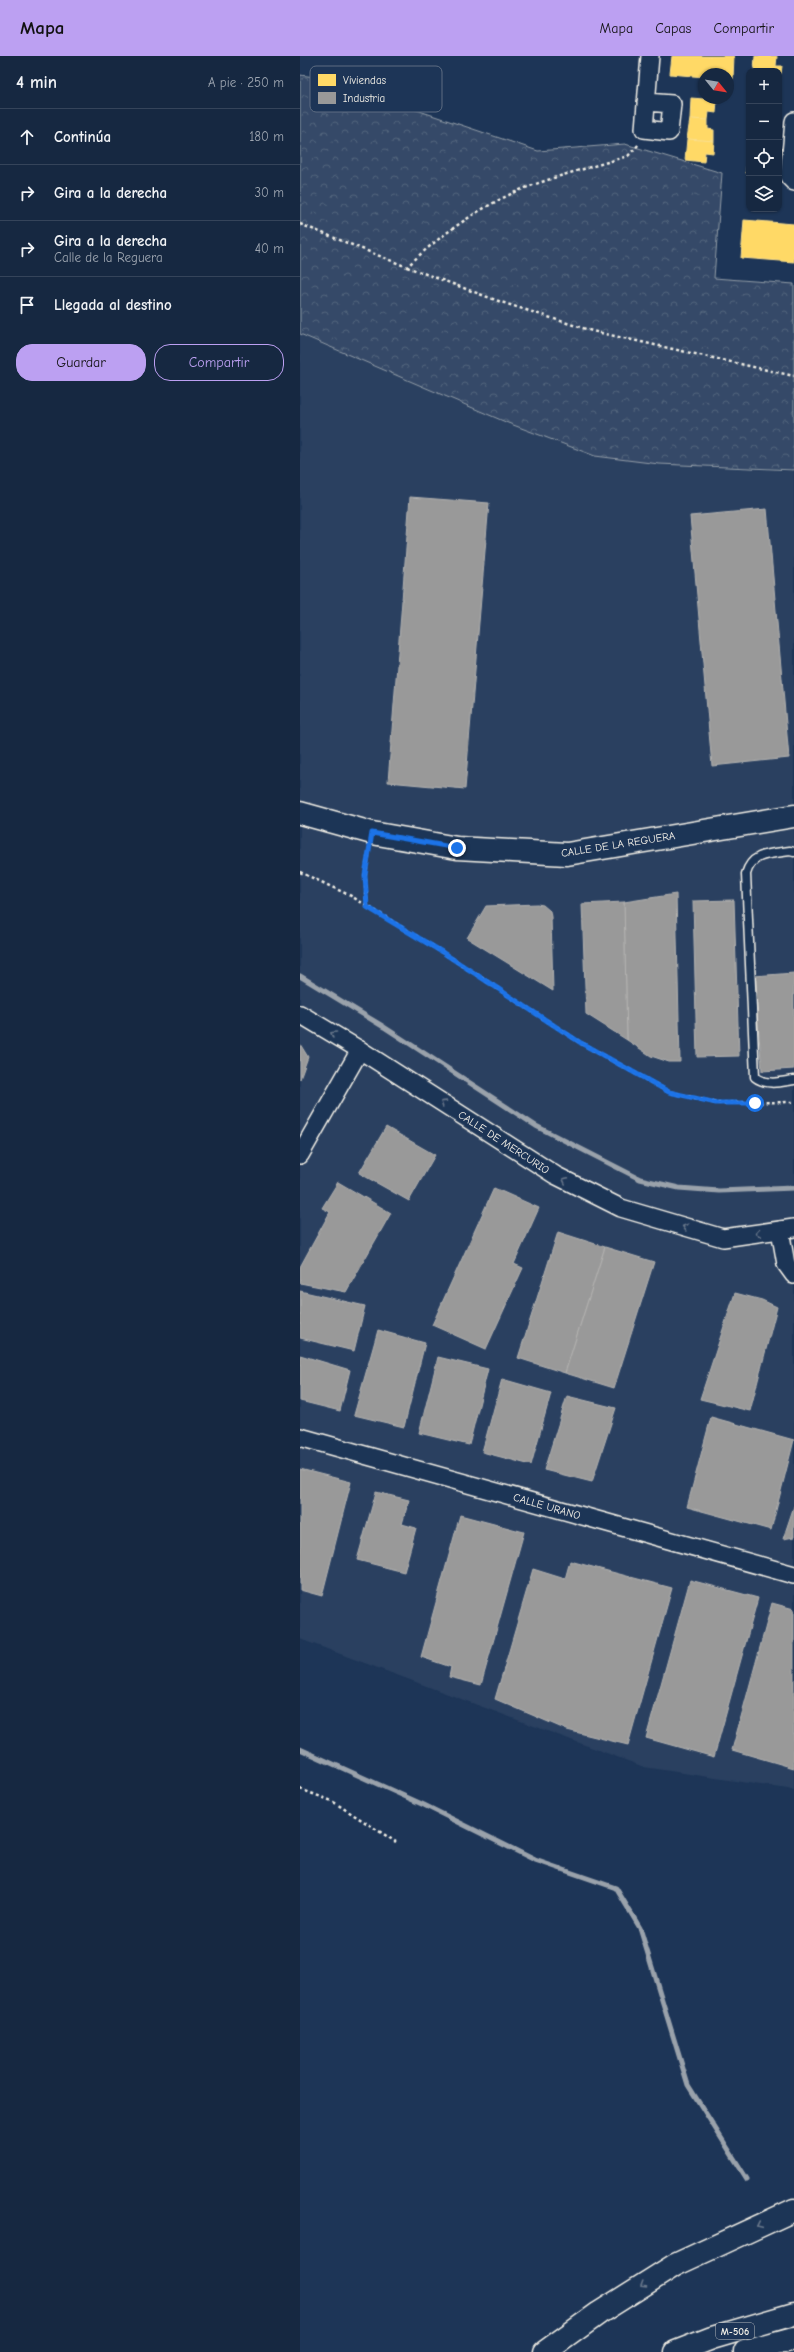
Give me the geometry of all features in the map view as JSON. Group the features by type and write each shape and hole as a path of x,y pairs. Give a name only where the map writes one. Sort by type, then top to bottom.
{"main road":[{"name":"CALLE DE LA REGUERA","path":"300,813 372,833 457,848 567,854 794,816"},
{"path":"545,2352 599,2313 675,2265 794,2210"},
{"name":"M-506","path":"676,2352 712,2338 794,2314"},
{"name":"M-506","path":"745,2352 794,2339"}],"street":[{"path":"646,102 672,104 669,132 644,129 646,102 650,56"},
{"path":"794,132 788,176 794,182"},
{"name":"CALLE DE MERCURIO","path":"300,1014 360,1050 562,1178 621,1208 723,1238 787,1229"},
{"path":"300,1155 360,1050"},
{"path":"787,1229 786,1264 794,1274"},
{"name":"CALLE URANO","path":"300,1437 794,1575"}],"lane":[{"path":"794,852 790,850 758,856 749,864 746,874 755,1078 760,1082 770,1083 794,1080"}],"path":[{"path":"407,268 431,244 487,208 519,191 628,156 640,146 644,129"},
{"path":"300,224 407,268 501,302 592,331 794,376"},
{"path":"367,907 365,875 372,833"},
{"path":"300,872 351,896 442,952 581,1043 669,1092 716,1103 794,1102"},
{"path":"300,1789 332,1801 396,1842"}],"shaded area":[{"path":"300,334 508,423 595,456 659,464 794,471 794,1790 644,1767 300,1639"}],"green space":[{"path":"300,75 310,76 310,112 423,112 538,151 625,144 722,173 714,278 794,284 794,470 659,464 595,456 508,423 300,334"}],"building: Viviendas":[{"path":"672,56 734,56 733,68 698,68 698,76 670,74"},
{"path":"755,56 777,56 776,66 782,66 782,68 754,68"},
{"path":"691,98 698,99 698,104 717,104 716,113 709,112 708,120 690,119"},
{"path":"690,119 708,120 708,129 714,130 714,141 687,139"},
{"path":"687,139 714,141 713,153 705,152 704,162 685,160"},
{"path":"744,220 794,224 794,262 741,258"}],"building: Industria":[{"path":"410,497 489,503 465,789 388,782"},
{"path":"767,509 789,758 712,766 690,516"},
{"path":"676,894 680,1062 669,1062 651,1056 627,1040 624,902"},
{"path":"734,900 739,1056 697,1057 693,901"},
{"path":"624,902 627,1040 586,1014 582,904"},
{"path":"543,905 550,911 553,991 467,938 486,906"},
{"path":"794,973 794,1069 762,1071 754,976"},
{"path":"300,1044 308,1057 300,1079"},
{"path":"386,1127 435,1155 409,1201 359,1173"},
{"path":"338,1182 391,1213 346,1292 300,1283 300,1267 330,1212 322,1208"},
{"path":"494,1188 539,1208 514,1264 523,1268 486,1349 432,1325"},
{"path":"558,1232 605,1247 565,1373 518,1358"},
{"path":"605,1247 654,1262 614,1388 565,1373"},
{"path":"300,1291 365,1306 354,1351 300,1338"},
{"path":"735,1293 762,1300 777,1307 750,1411 700,1399"},
{"path":"378,1330 425,1343 404,1427 354,1415"},
{"path":"300,1355 350,1370 340,1411 300,1401"},
{"path":"438,1357 488,1369 469,1445 419,1433"},
{"path":"502,1379 551,1393 531,1465 482,1452"},
{"path":"567,1396 616,1408 592,1482 544,1470"},
{"path":"711,1417 794,1440 771,1530 687,1507"},
{"path":"300,1469 351,1482 322,1596 300,1590"},
{"path":"376,1492 409,1500 402,1524 416,1528 404,1572 357,1560"},
{"path":"794,1506 794,1537 783,1539"},
{"path":"460,1515 524,1532 481,1685 449,1677 451,1667 421,1657"},
{"path":"570,1561 672,1588 628,1745 567,1730 495,1699 533,1569 565,1579"},
{"path":"690,1580 758,1598 714,1757 646,1738"},
{"path":"772,1603 794,1609 794,1768 732,1750"}],"waterway":[{"path":"300,976 384,1027 536,1126 640,1179 679,1188 719,1191 794,1188"},
{"path":"300,1749 424,1805 535,1860 616,1888 640,1928 688,2085 747,2179"}],"route":[{"path":"457,848 372,833 365,875 367,907 442,952 581,1043 669,1092 716,1103 755,1103"}]}
